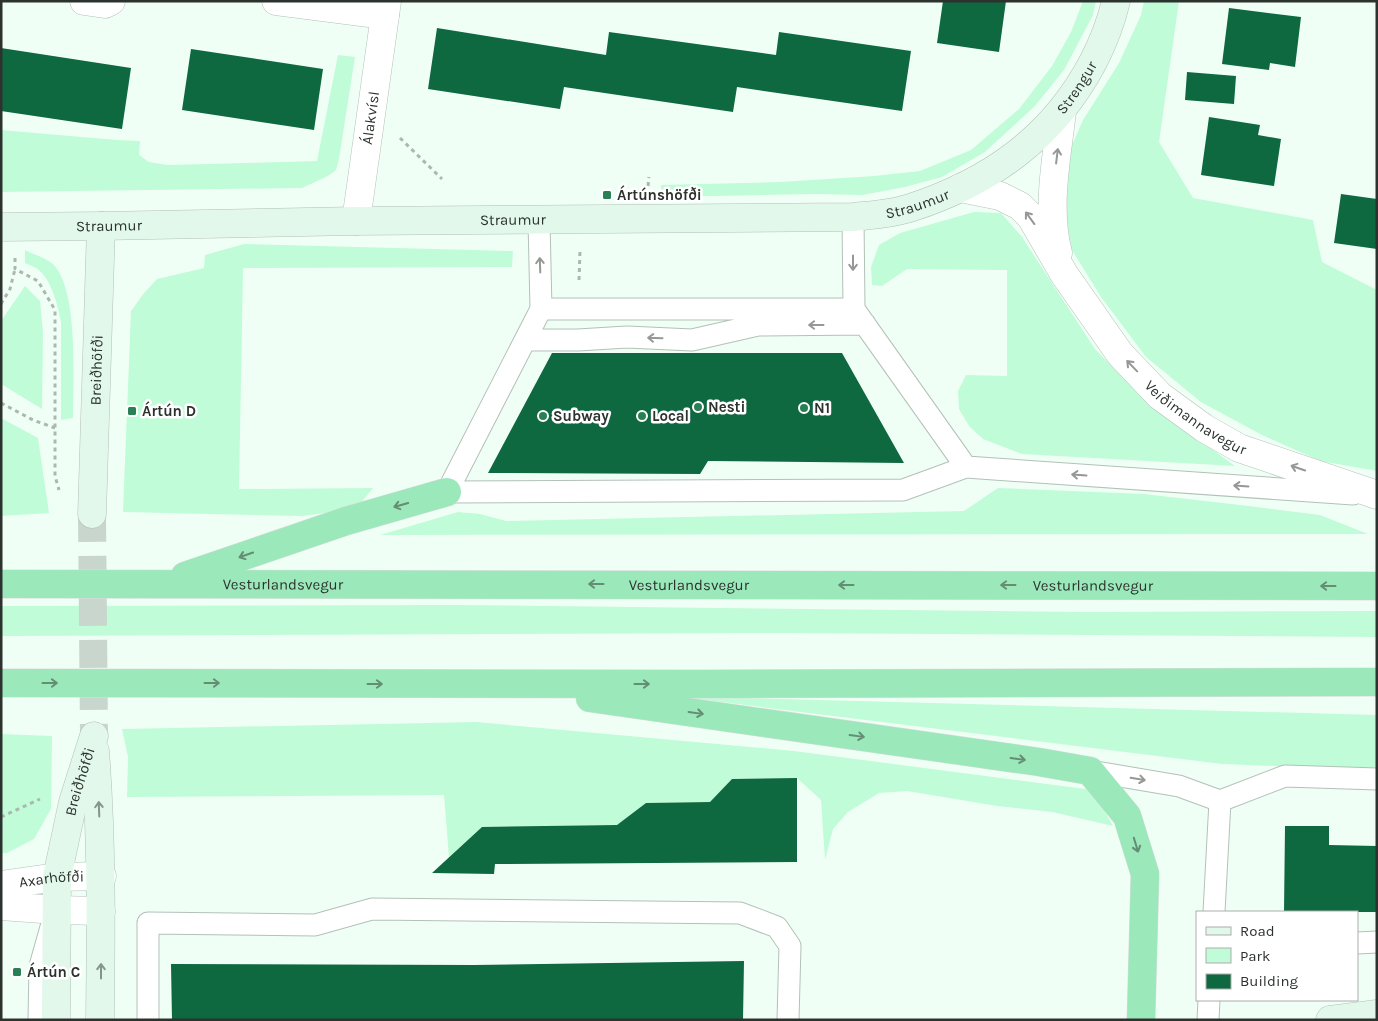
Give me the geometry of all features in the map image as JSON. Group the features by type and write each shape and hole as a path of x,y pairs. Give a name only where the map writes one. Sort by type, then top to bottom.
{"highway":[{"path":"165,583 346,521 448,492"},
{"name":"Vesturlandsvegur","path":"1,584 1377,586"},
{"path":"1,683 1377,682"},
{"path":"492,684 1090,771 1127,816 1145,874 1141,1020"}],"street":[{"name":"Álakvísl","path":"276,1 386,8 356,221"},
{"name":"Strengur","path":"1013,156 1037,137 1062,111 1085,76 1101,45 1116,1"},
{"name":"Veiðimannavegur","path":"1062,111 1052,207 1054,238 1064,274"},
{"name":"Straumur","path":"1,227 356,221 853,217 909,208 960,188 987,174 1013,156"},
{"name":"Veiðimannavegur","path":"960,188 1000,196 1020,206 1030,217 1064,274 1120,354 1160,396 1204,428 1239,448 1377,495"},
{"name":"Breiðhöfði","path":"92,514 101,226"},
{"name":"Breiðhöfði","path":"56,1020 57,877 73,802 94,736 102,876 100,1020"},
{"name":"Axarhöfði","path":"1,886 57,877 102,876"},
{"name":"Axarhöfði","path":"1,906 101,911"},
{"path":"1330,1020 1377,1014"}],"lane":[{"path":"853,217 859,317 966,467"},
{"path":"539,220 541,309 448,492 903,490 966,467 1377,495"},
{"path":"541,309 859,317"},
{"path":"526,340 578,340 627,337 692,340 758,325 859,317"},
{"path":"1090,771 1179,786 1220,801 1285,776 1377,779"},
{"path":"1214,911 1220,801"},
{"path":"39,1020 40,966 56,910"},
{"path":"148,1020 148,924 315,925 372,910 740,913 776,927 790,946 788,1020"},
{"path":"1358,942 1377,942"},
{"path":"1208,1020 1210,1001"}],"path":[{"path":"372,109 442,180"},
{"path":"1,304 10,289 15,269 16,249"},
{"path":"15,269 38,281 55,310 55,476 60,494"},
{"path":"1,403 33,420 55,428"},
{"path":"1,817 44,796"}],"green space":[{"path":"1083,1 1096,1 1093,15 1064,70 1035,106 985,152 942,177 905,187 862,195 661,197 661,185 780,182 920,171 971,150 1019,109 1052,66 1071,32"},
{"path":"1144,1 1179,1 1159,142 1193,198 1313,220 1322,262 1377,290 1377,471 1320,461 1260,434 1201,402 1146,357 1101,297 1072,250 1064,211 1066,159 1083,120 1119,63 1141,15"},
{"path":"338,55 355,57 339,159 336,170 328,176 302,188 1,192 1,130 140,141 139,155 149,162 168,165 317,161"},
{"path":"974,212 1001,213 1022,237 1095,349 1144,399 1235,466 1022,454 983,439 969,426 959,409 958,391 966,375 1007,376 1007,270 907,269 882,286 872,285 871,267 879,245 900,233"},
{"path":"244,244 513,251 512,267 243,268 239,489 373,488 356,509 302,516 123,512 131,311 157,279 204,268 205,255"},
{"path":"25,250 53,264 61,277 67,294 73,337 73,418 61,420 61,322 56,300 50,285 41,272 25,263"},
{"path":"25,286 40,301 43,332 42,409 1,384 1,321"},
{"path":"1,418 38,438 49,513 1,516"},
{"path":"998,488 1144,494 1249,506 1320,515 1368,534 380,535 458,512 480,514 506,521 964,511"},
{"path":"454,605 1087,612 1377,611 1377,637 774,633 1,636 1,606"},
{"path":"672,696 1377,715 1377,770 1222,764"},
{"path":"476,722 794,751 1093,790 1113,826 1052,812 997,806 907,791 879,793 848,812 833,829 825,860 821,800 797,778 732,779 710,802 647,803 617,825 482,827 449,857 444,795 127,797 128,757 122,729"},
{"path":"1,734 52,736 51,809 34,839 7,853 1,853"}],"building":[{"path":"943,1 1006,1 999,52 937,43"},
{"path":"1229,8 1301,17 1295,67 1270,63 1269,70 1222,64"},
{"path":"437,28 606,55 609,32 776,55 779,32 911,51 902,111 737,87 733,112 564,87 560,109 428,89"},
{"path":"1,48 131,68 122,129 1,111"},
{"path":"191,49 323,69 314,130 182,110"},
{"path":"1187,72 1236,76 1234,104 1185,100"},
{"path":"1209,117 1260,125 1258,135 1281,139 1274,186 1201,175"},
{"path":"1341,194 1377,199 1377,249 1334,243"},
{"name":"Nesti","path":"552,353 842,353 904,463 708,461 700,474 488,473"},
{"path":"797,778 797,862 495,864 494,874 432,873 482,827 617,825 646,803 710,802 732,779"},
{"path":"1285,826 1329,826 1329,845 1377,846 1377,912 1284,911"},
{"path":"744,961 743,1020 172,1020 171,964 474,965"}],"tunnel":[{"path":"92,514 94,736"}],"place":[{"name":"Ártúnshöfði","path":"607,195"},
{"name":"Nesti","path":"698,407"},
{"name":"N1","path":"804,408"},
{"name":"Ártún D","path":"132,411"},
{"name":"Subway","path":"543,416"},
{"name":"Local","path":"642,416"},
{"name":"Ártún C","path":"17,972"}]}
